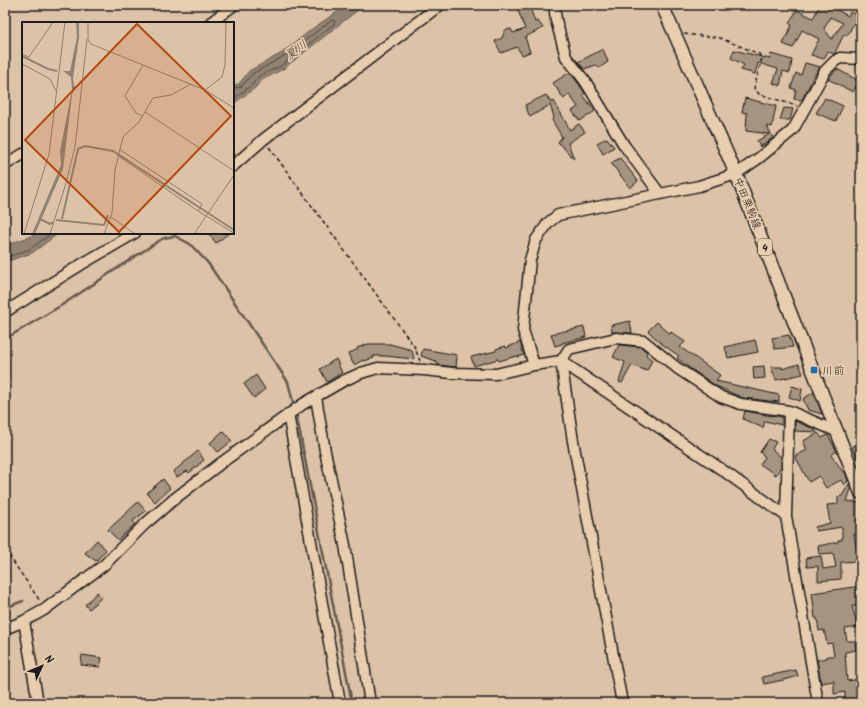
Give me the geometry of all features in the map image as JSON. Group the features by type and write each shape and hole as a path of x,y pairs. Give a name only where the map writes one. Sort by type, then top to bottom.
{"main road":[{"name":"中田栗駒線","path":"662,5 736,174 861,493"}],"street":[{"path":"211,22 234,5"},
{"path":"234,165 264,139 440,5"},
{"path":"554,5 556,20 566,57 585,81 624,145 660,194"},
{"path":"534,365 523,330 530,260 536,240 548,223 558,215 700,186 736,174 759,158 793,130 825,71 835,61 840,58 861,59"},
{"path":"5,165 22,155"},
{"path":"5,312 133,234"},
{"path":"622,703 573,441 561,361 570,349 616,338 644,341 677,368 721,397 740,404 789,411 838,432"},
{"path":"5,628 24,621 45,608 104,565 145,524 172,500 299,406 343,381 361,373 378,368 452,373 496,374 534,365 561,361 721,468 786,516"},
{"path":"316,397 325,451 345,545 370,703"},
{"path":"789,411 786,516 818,703"},
{"path":"290,414 340,703"},
{"path":"24,621 38,703"}],"path":[{"path":"674,33 720,38 759,54 762,58 754,88 759,94 805,108"},
{"path":"264,139 414,346 424,370"},
{"path":"5,550 45,608"}],"water":[{"name":"夏川","path":"347,5 366,5 283,69 262,80 255,88 234,103 234,85 239,84 249,71 282,53 312,29"},
{"path":"36,234 58,234 32,253 5,262 5,246"}],"building":[{"path":"516,5 529,5 535,22 538,21 543,28 525,37 530,52 522,55 517,47 501,53 495,41 502,38 505,30 511,29 513,33 525,29"},
{"path":"820,5 828,5 848,16 850,12 861,17 861,29 854,23 847,36 844,34 835,53 833,54 828,51 824,59 811,55 819,39 802,30 793,48 783,44 792,25 789,23 797,10 813,18","holes":["830,17 843,23 832,39 824,29"]},
{"path":"603,49 608,62 599,68 596,65 584,69 578,62"},
{"path":"734,50 770,59 771,54 792,60 790,73 783,71 780,86 773,83 778,69 758,63 755,74 741,70 744,65 731,58"},
{"path":"805,63 820,67 802,100 794,99 796,90 791,88 796,73 801,75"},
{"path":"837,69 859,81 853,92 828,79"},
{"path":"570,72 585,93 583,95 595,111 580,121 572,111 578,107 569,94 564,99 553,83"},
{"path":"546,95 551,103 554,101 570,130 579,124 585,132 568,143 574,159 558,142 562,137 552,120 554,117 550,105 530,117 525,105"},
{"path":"745,98 776,106 772,127 767,126 773,138 760,147 757,141 769,134 746,131 747,113 742,112"},
{"path":"825,98 843,106 836,121 816,113"},
{"path":"784,108 793,109 790,120 780,120"},
{"path":"607,138 614,147 603,154 597,143"},
{"path":"620,158 638,181 630,188 611,163"},
{"path":"209,234 228,234 216,243"},
{"path":"630,321 632,333 612,332 611,325"},
{"path":"657,322 670,334 671,332 685,342 680,347 720,375 716,381 779,395 779,402 743,398 716,386 677,358 679,356 662,344 648,331"},
{"path":"584,327 586,337 555,346 551,334"},
{"path":"789,335 793,347 775,349 772,338"},
{"path":"755,340 758,352 728,358 725,347"},
{"path":"520,342 524,355 499,361 498,359 474,366 471,357 496,351 496,349 505,346 506,348"},
{"path":"368,344 390,344 412,350 414,359 373,356 374,358 363,360 354,365 348,354 358,349 357,348"},
{"path":"619,345 641,347 647,352 646,355 652,360 647,371 632,365 622,383 619,382 625,362 613,357"},
{"path":"423,349 457,355 456,367 438,365 436,361 421,356"},
{"path":"336,359 342,373 327,382 320,369"},
{"path":"799,364 803,374 776,380 771,367 782,367 782,369"},
{"path":"764,366 765,378 754,379 753,367"},
{"path":"256,375 265,389 254,398 244,384"},
{"path":"792,386 802,389 800,401 789,397"},
{"path":"814,392 822,414 808,410 803,399"},
{"path":"745,411 782,417 782,425 765,421 763,428 743,419"},
{"path":"795,421 814,429 817,432 795,431"},
{"path":"223,431 232,441 218,452 210,443"},
{"path":"818,433 822,438 828,435 837,451 831,455 844,473 845,472 848,481 844,485 841,480 826,488 819,476 809,482 795,456 807,450 803,441"},
{"path":"769,439 776,442 772,449 781,457 781,467 776,475 760,464 765,457 760,452"},
{"path":"857,444 861,451 861,465 852,447"},
{"path":"198,451 204,460 189,473 187,471 177,477 173,472"},
{"path":"163,479 170,488 155,502 147,493"},
{"path":"849,484 851,489 847,501 861,503 861,534 854,534 857,551 861,550 861,561 841,562 841,579 818,581 818,566 807,567 806,558 821,556 823,569 836,567 833,553 819,554 818,546 842,540 842,527 816,531 815,527 830,523 827,505 838,504 838,497 842,496"},
{"path":"138,502 146,511 133,521 135,524 118,540 108,530"},
{"path":"97,540 106,550 96,561 85,553"},
{"path":"861,586 861,606 852,606 858,627 845,629 847,641 855,641 856,650 845,652 847,681 861,679 861,703 845,703 845,692 834,694 834,681 821,683 817,660 827,658 827,656 834,656 832,643 827,644 824,630 819,631 817,618 815,618 812,593"},
{"path":"97,592 102,597 89,609 85,605"},
{"path":"82,655 102,658 100,667 81,665"},
{"path":"796,670 798,676 764,684 762,677"}],"waterway":[{"path":"5,339 62,305 157,242 164,238 175,236 190,244 208,263 288,382 294,406"},
{"path":"296,413 352,703"},
{"path":"5,608 23,601"}],"place":[{"name":"川前","path":"814,370"}]}
